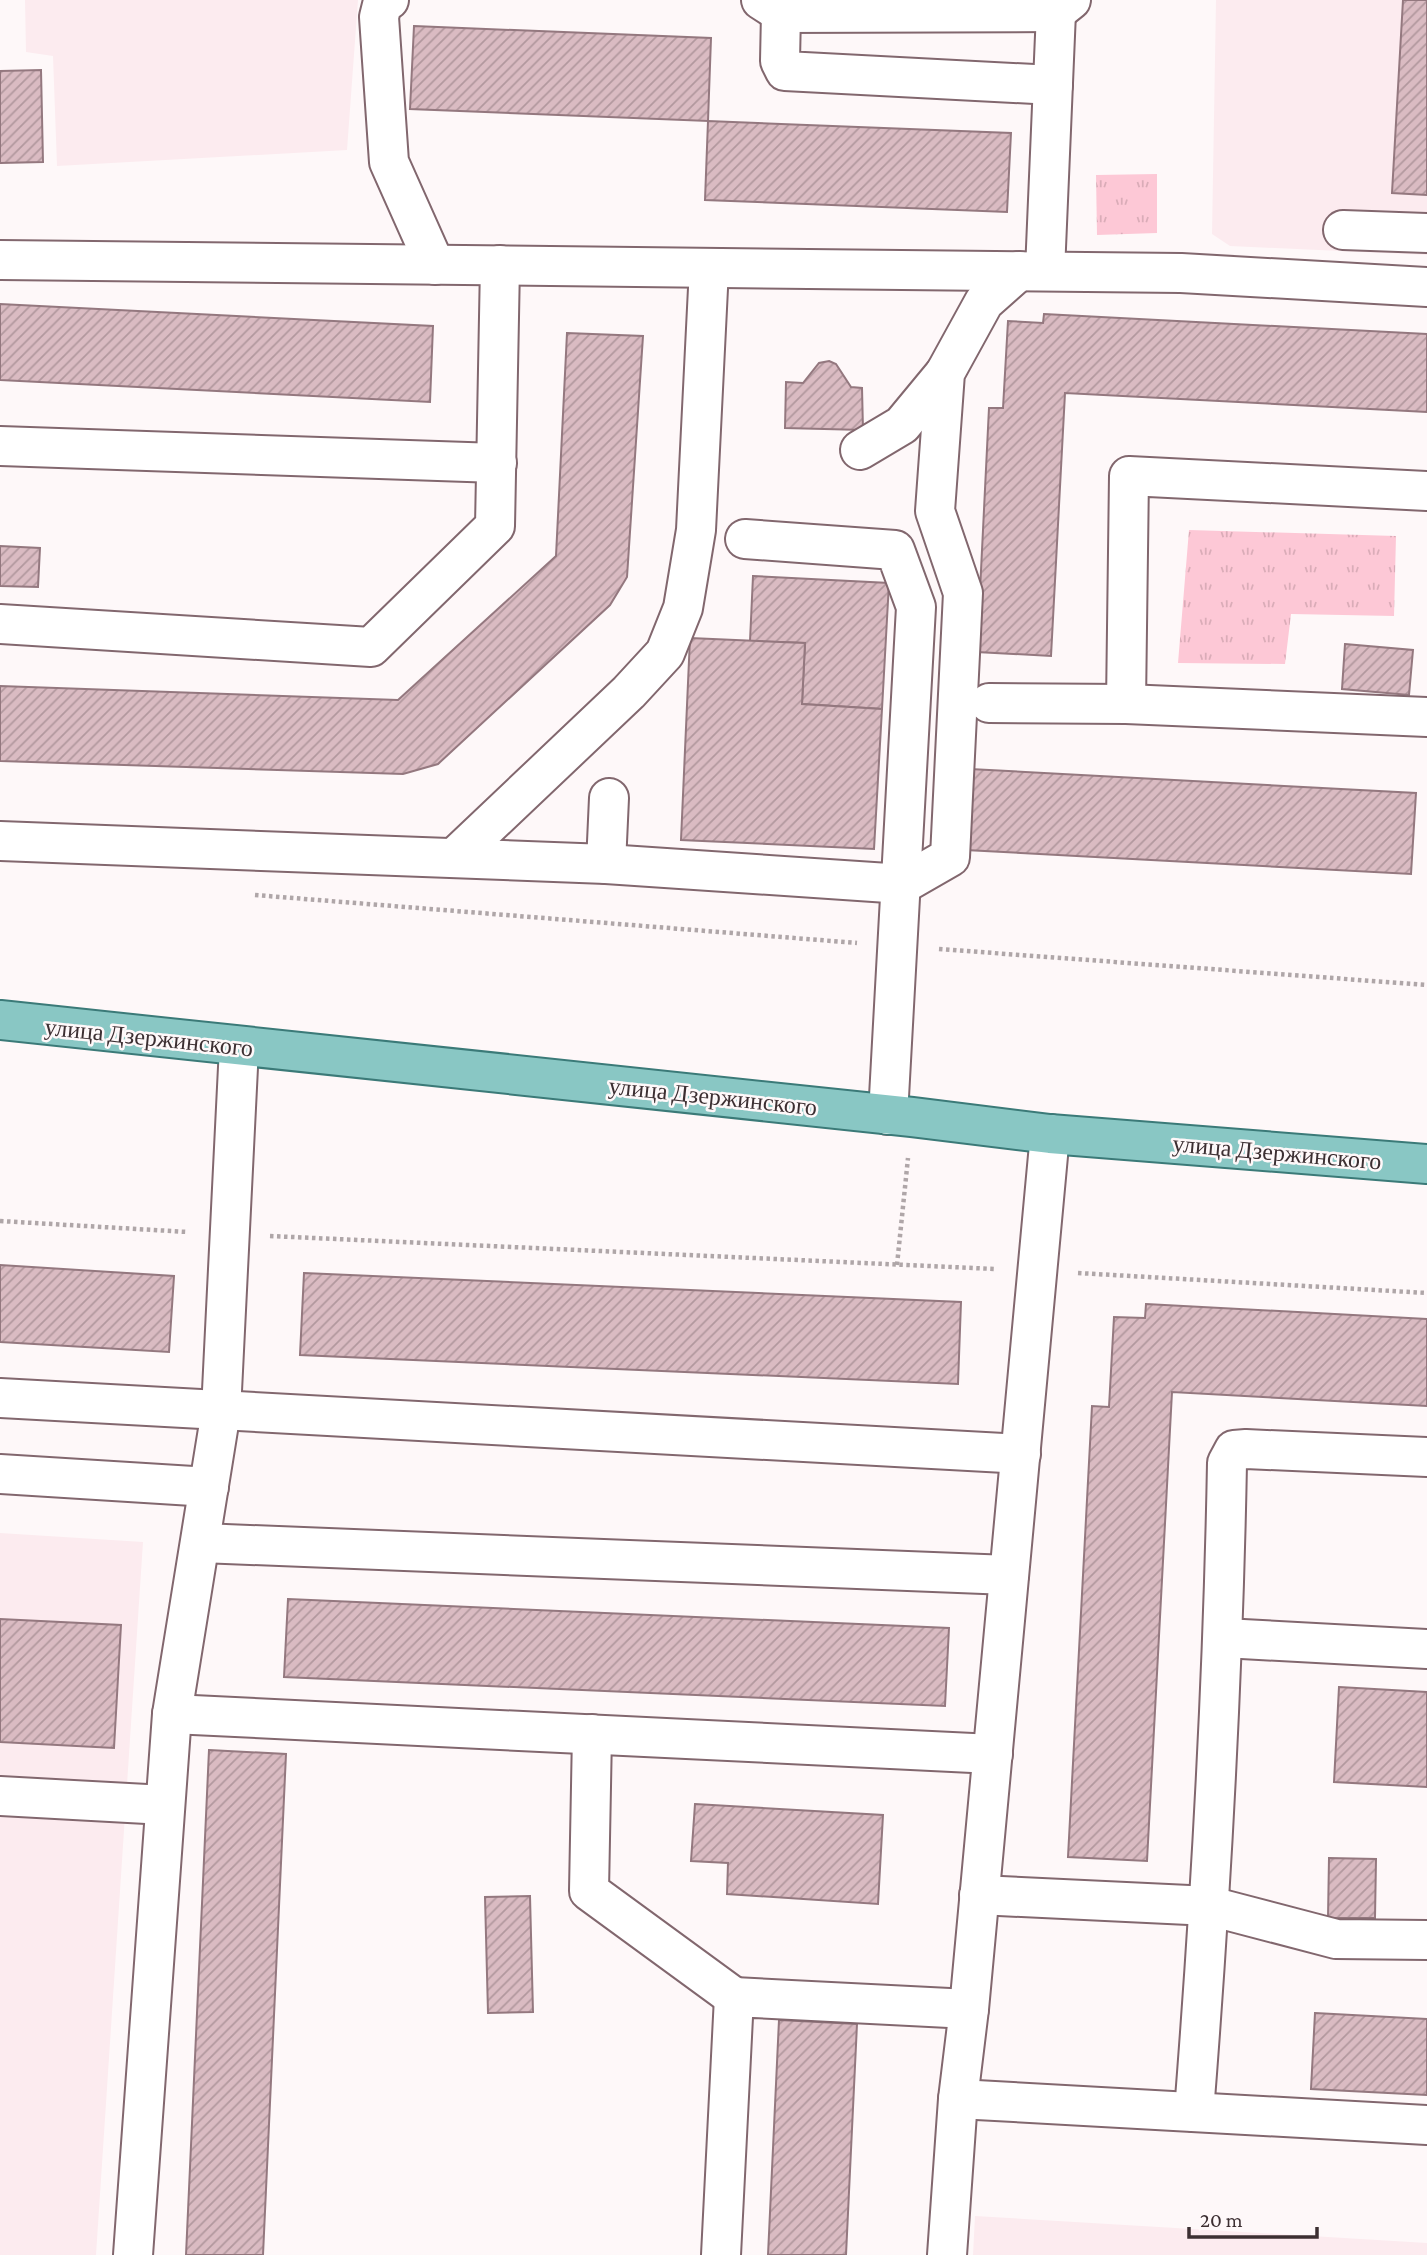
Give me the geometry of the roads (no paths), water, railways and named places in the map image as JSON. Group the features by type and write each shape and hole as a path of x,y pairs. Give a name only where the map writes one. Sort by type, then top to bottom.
{"main road":[{"name":"улица Дзержинского","path":"0,1020 1051,1134 1427,1164"}],"lane":[{"path":"389,0 383,1 379,17 389,162 435,265"},
{"path":"1032,271 1064,6 771,7 780,61 785,71 1053,85"},
{"path":"1343,230 1427,233"},
{"path":"0,260 1181,273 1427,288"},
{"path":"0,624 371,647 495,526 500,265"},
{"path":"454,858 629,692 665,653 683,608 696,530 709,268"},
{"path":"860,450 902,425 945,373 984,302 1032,271"},
{"path":"0,841 606,864 903,884 950,857 963,593 935,511 945,373"},
{"path":"0,446 497,463"},
{"path":"1126,704 1129,476 1427,491"},
{"path":"745,539 895,550 916,607 903,884 888,1115"},
{"path":"989,703 1126,704 1427,717"},
{"path":"606,864 609,798"},
{"path":"133,2255 172,1714 221,1411 239,1047"},
{"path":"947,2255 958,2099 969,2009 1051,1134"},
{"path":"0,1398 1021,1454"},
{"path":"1194,2112 1210,1906 1224,1638 1227,1463 1234,1450 1427,1457"},
{"path":"0,1474 209,1487"},
{"path":"201,1543 1009,1575"},
{"path":"1224,1638 1427,1649"},
{"path":"172,1714 993,1754"},
{"path":"592,1734 589,1891 734,1997 969,2009"},
{"path":"0,1796 165,1805"},
{"path":"979,1895 1210,1906 1336,1939 1427,1940"},
{"path":"721,2255 734,1997"},
{"path":"958,2099 1427,2125"}]}
